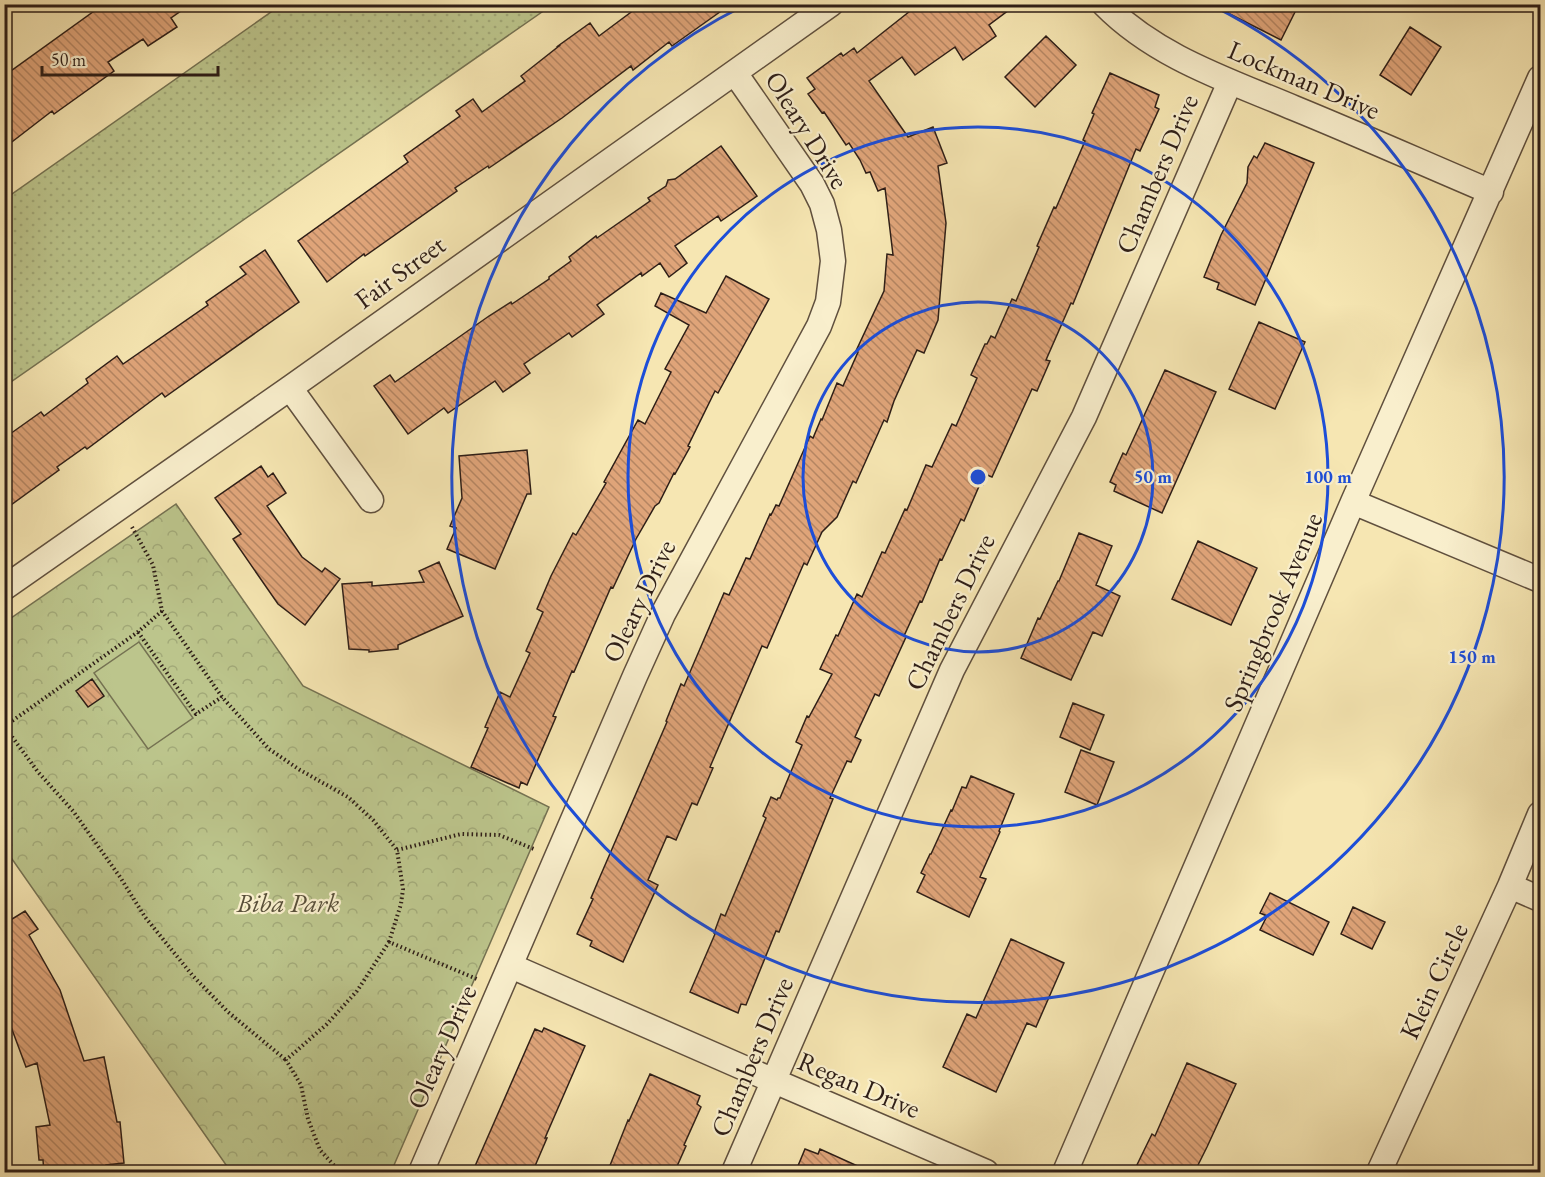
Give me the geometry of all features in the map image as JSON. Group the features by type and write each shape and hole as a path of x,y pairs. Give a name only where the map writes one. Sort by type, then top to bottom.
{"street":[{"name":"Fair Street","path":"4,588 831,4"},
{"name":"Lockman Drive","path":"1104,4 1131,28 1200,69 1491,192"},
{"name":"Oleary Drive","path":"421,1173 663,614 819,326 828,302 833,261 829,230 822,204 812,184 735,73"},
{"name":"Springbrook Avenue","path":"1065,1173 1353,502 1540,78"},
{"name":"Chambers Drive","path":"734,1173 952,670 1088,409 1230,82"},
{"path":"290,388 371,500"},
{"path":"1353,502 1540,580"},
{"name":"Klein Circle","path":"1379,1173 1510,886 1540,814"},
{"path":"1510,886 1540,899"},
{"name":"Regan Drive","path":"511,966 986,1173"}],"path":[{"path":"132,527 153,565 162,611 222,697 269,749 300,770 348,797 373,820 397,850 403,889 401,904 389,942 357,991 327,1024 286,1060"},
{"path":"162,611 138,632 5,726 38,772 73,812 120,877 145,917 193,976 228,1012 286,1060 301,1085 308,1119 320,1150 340,1173"},
{"path":"138,632 196,714 222,697"},
{"path":"397,850 461,834 499,835 534,849"},
{"path":"389,942 477,979"}],"green space":[{"path":"281,5 552,5 5,386 5,199"},
{"name":"Biba Park","path":"176,504 303,686 549,807 391,1172 231,1172 5,849 4,623"},
{"path":"139,642 193,718 148,749 94,673"}],"building":[{"path":"104,4 191,4 171,18 177,27 148,46 143,39 108,62 114,71 54,114 52,111 4,148 4,76"},
{"path":"642,4 731,4 672,46 669,42 633,70 631,66 562,118 489,168 488,166 455,188 457,191 327,282 298,241 408,162 404,156 460,116 456,111 473,99 482,112 525,81 521,76 590,23 599,36"},
{"path":"919,4 1017,4 989,25 996,36 963,60 955,47 915,75 902,57 869,81 908,137 933,127 947,163 938,166 946,223 938,320 924,353 917,350 887,422 884,420 856,483 853,481 837,517 822,532 807,565 804,563 767,648 762,646 710,767 713,768 697,805 692,803 676,840 667,836 648,880 658,885 623,962 590,946 592,941 577,934 681,684 684,686 724,593 729,595 746,558 750,559 770,514 776,505 779,506 810,436 813,438 822,420 837,383 843,386 858,352 856,351 884,291 887,254 893,255 885,188 878,191 870,172 866,173 849,143 846,145 824,112 822,113 808,94 815,89 807,78 841,53 843,56 854,48 857,53"},
{"path":"1210,4 1299,4 1281,40"},
{"path":"1410,27 1441,47 1411,95 1380,75"},
{"path":"1046,36 1076,65 1035,107 1005,77"},
{"path":"1110,73 1159,95 1155,107 1159,109 1140,151 1136,149 1073,304 1071,303 1046,360 1050,361 1037,391 1032,389 992,477 987,475 983,485 980,484 964,521 961,519 942,560 940,559 922,602 920,601 879,696 875,694 855,737 861,740 851,762 847,761 830,798 833,799 779,932 776,931 746,1005 741,1004 738,1013 690,992 715,934 721,914 725,916 766,818 763,816 771,797 777,800 780,798 802,745 796,742 807,716 809,717 832,674 820,669 857,594 862,597 882,552 885,553 926,465 932,467 952,424 956,426 977,378 971,375 985,344 991,336 995,338 1012,299 1016,301 1039,247 1037,246 1085,141 1083,140 1094,114 1092,113"},
{"path":"1265,143 1314,163 1255,305 1217,289 1219,283 1204,277 1221,235 1247,183 1248,167 1254,156 1257,158"},
{"path":"721,146 757,196 721,221 718,216 675,246 687,263 669,277 660,263 642,276 641,273 597,305 604,314 572,337 569,333 524,364 530,373 503,392 495,381 448,413 444,408 408,434 374,386 390,375 395,382 489,316 511,302 512,304 549,279 571,261 569,257 596,236 597,238 650,201 648,198 666,186 668,180 675,179"},
{"path":"265,250 299,302 165,397 162,393 87,449 85,447 57,467 59,470 4,510 4,442 12,436 10,434 41,412 44,416 88,383 86,379 117,356 123,364 208,305 206,302 246,274 240,267"},
{"path":"726,276 769,299 718,393 715,391 688,446 690,447 636,539 613,588 611,587 574,672 572,671 553,716 556,717 527,785 521,782 519,788 471,767 500,692 510,697 530,653 526,651 543,612 537,609 551,576 573,533 576,535 606,483 604,482 638,420 645,424 671,372 665,369 689,325 655,306 661,293 706,313"},
{"path":"1259,322 1305,342 1275,409 1229,389"},
{"path":"1165,370 1216,392 1162,513 1114,491 1116,485 1110,482 1123,453 1126,455"},
{"path":"527,450 531,494 527,494 495,569 447,549 456,528 450,526 462,498 459,456"},
{"path":"261,466 268,477 273,473 286,493 267,506 302,557 322,572 325,568 340,579 305,625 278,604 233,539 241,534 215,498"},
{"path":"1079,533 1112,546 1096,585 1120,596 1102,636 1093,632 1071,680 1021,658 1038,618 1040,619 1059,581"},
{"path":"1198,541 1257,568 1231,625 1172,599"},
{"path":"439,562 463,616 398,645 398,649 369,652 369,650 349,649 342,584 372,582 372,586 424,582 419,571"},
{"path":"92,679 104,696 88,707 76,691"},
{"path":"1073,703 1104,715 1090,750 1060,737"},
{"path":"1081,750 1114,762 1097,805 1065,792"},
{"path":"971,776 1014,794 980,877 986,879 969,917 917,892 925,875 921,873 962,787 966,788"},
{"path":"1270,893 1329,922 1313,955 1260,930 1267,916 1260,913"},
{"path":"1353,907 1385,922 1372,949 1341,934"},
{"path":"25,911 38,929 29,935 60,990 84,1061 104,1057 117,1122 120,1122 124,1163 106,1165 106,1168 44,1173 43,1160 39,1160 36,1127 50,1125 37,1063 26,1067 4,1008 4,924"},
{"path":"1011,939 1064,963 1036,1027 1027,1023 996,1092 943,1067 967,1014 976,1018"},
{"path":"544,1028 585,1046 532,1173 472,1173 535,1029 542,1032"},
{"path":"1187,1063 1236,1084 1207,1147 1194,1173 1133,1173 1152,1134 1155,1136"},
{"path":"650,1074 700,1096 697,1104 701,1107 684,1145 686,1146 674,1173 607,1173 628,1120"},
{"path":"805,1149 818,1154 820,1149 873,1173 795,1173"}]}
